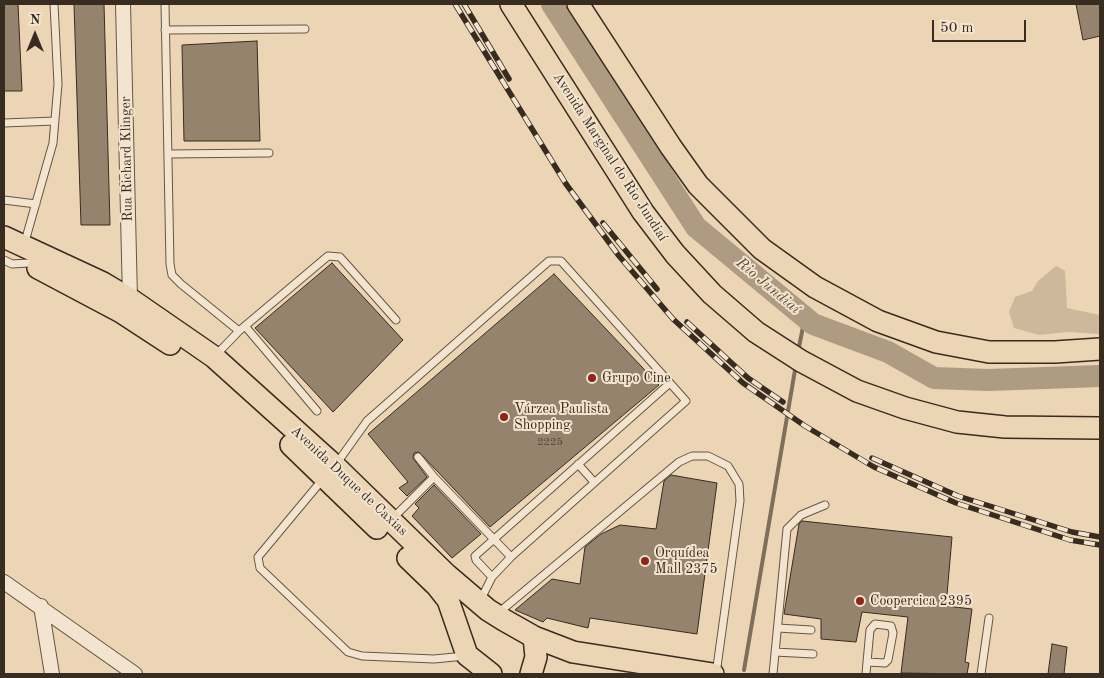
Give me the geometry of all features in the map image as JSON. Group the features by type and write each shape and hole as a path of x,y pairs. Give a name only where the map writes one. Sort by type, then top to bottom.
{"main road":[{"name":"Avenida Marginal do Rio Jundiaí","path":"511,4 643,212 675,254 706,287 756,332 801,361 858,391 905,408 957,422 986,425 1078,429 1100,428"},
{"path":"578,4 682,162 726,215 762,248 816,287 878,321 936,342 989,352 1055,352 1100,349"},
{"name":"Avenida Duque de Caxias","path":"4,237 26,254 125,306 214,357 330,471 437,586 448,600 470,665"},
{"name":"Avenida Duque de Caxias","path":"4,252 26,254"},
{"name":"Avenida Duque de Caxias","path":"125,306 212,374 391,520 487,609 534,637 573,652 714,674"},
{"path":"460,634 466,622 476,614 487,609"},
{"path":"531,674 536,657 534,637"},
{"path":"470,665 491,674"}],"street":[{"name":"Rua Richard Klinger","path":"123,4 125,306"},
{"path":"4,582 41,606 135,674"},
{"path":"41,606 52,674"}],"lane":[{"path":"26,254 36,204 53,143 58,84 54,4"},
{"path":"165,4 172,275 242,329 317,411"},
{"path":"165,30 305,29"},
{"path":"4,123 55,122"},
{"path":"168,154 269,153"},
{"path":"4,200 36,204"},
{"name":"Avenida Duque de Caxias","path":"4,260 12,264 26,254"},
{"path":"214,357 242,329 328,256 340,258 396,320"},
{"path":"470,665 434,659 362,656 348,652 260,568 258,557 330,471 368,421 549,261 555,259 561,261 686,401 594,482 492,577 487,609"},
{"path":"492,577 475,558 670,383"},
{"path":"487,609 567,553 679,462 692,456 708,456 728,466 739,484 740,501 714,674"},
{"path":"418,457 434,477 512,557"},
{"path":"578,464 594,482"},
{"path":"391,520 434,477"},
{"path":"773,674 787,530 801,515 824,505"},
{"path":"981,674 989,618"},
{"path":"866,674 867,662 872,626 890,626 893,633 888,660 885,663 867,662"},
{"path":"778,628 811,630"},
{"path":"775,652 813,654"}],"shaded area":[{"path":"1056,266 1065,271 1067,308 1100,315 1100,334 1068,332 1039,335 1014,328 1009,312 1015,297 1032,291 1038,281"}],"building":[{"path":"4,4 18,4 22,91 4,91"},
{"path":"74,4 104,4 110,225 81,225"},
{"path":"1076,4 1100,4 1100,36 1083,40"},
{"path":"257,41 260,141 184,141 182,45"},
{"path":"332,263 403,340 333,412 255,328"},
{"name":"Várzea Paulista Shopping","path":"554,274 659,385 490,527 419,452 414,453 413,458 427,477 407,496 399,488 408,482 368,434"},
{"name":"Orquídea Mall 2375","path":"671,475 717,483 697,634 590,618 588,628 547,618 543,622 515,610 552,579 580,584 585,547 601,534 620,525 656,529 664,481"},
{"path":"434,485 481,534 452,558 412,516 419,508 415,504"},
{"name":"Coopercica 2395","path":"802,521 952,537 946,606 972,609 965,662 969,663 967,674 901,673 908,617 862,612 856,642 821,639 821,619 784,614 799,524"},
{"path":"1052,644 1067,647 1064,674 1048,674"}],"waterway":[{"name":"Rio Jundiaí","path":"552,4 696,227 813,324 888,352 934,378 989,380 1100,376"},
{"path":"799,347 805,317"},
{"path":"744,670 795,370"}],"railway":[{"path":"455,4 566,184 619,256 673,319 743,383 805,426 874,467 956,503 1070,540 1100,545"},
{"path":"464,4 509,79"},
{"path":"603,223 657,289"},
{"path":"687,322 748,378 783,402"},
{"path":"872,458 958,496 1072,532 1100,537"}],"place":[{"name":"Grupo Cine","path":"592,378"},
{"name":"Várzea Paulista Shopping","path":"504,417"},
{"name":"Orquídea Mall 2375","path":"645,561"},
{"name":"Coopercica 2395","path":"860,601"}]}
